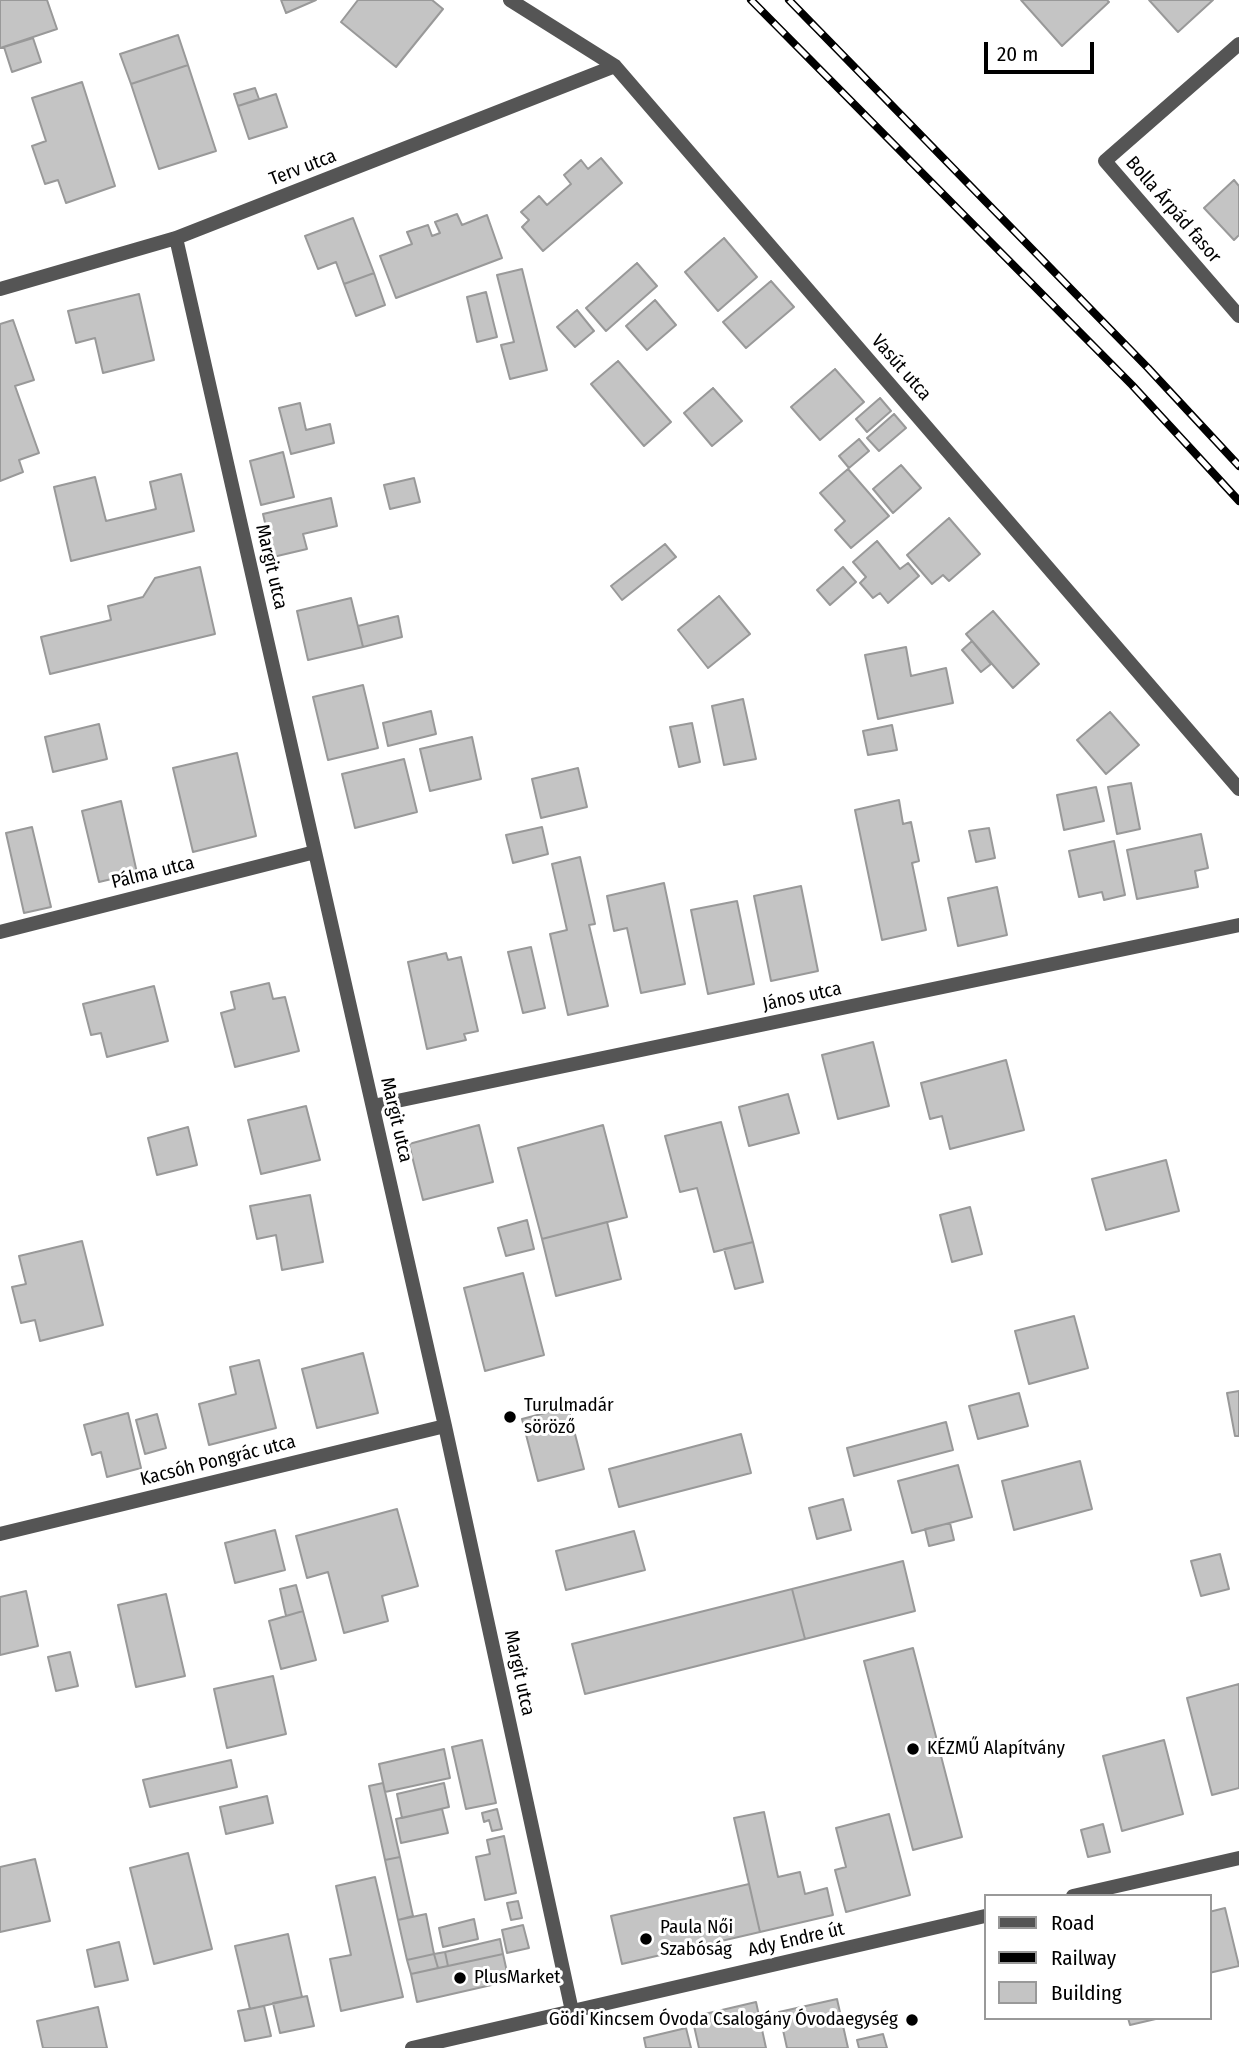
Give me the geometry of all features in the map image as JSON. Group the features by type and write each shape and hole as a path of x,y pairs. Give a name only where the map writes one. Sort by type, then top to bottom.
{"street":[{"name":"Vasút utca","path":"510,0 615,66 1239,789"},
{"name":"Bolla Árpád fasor","path":"1239,44 1105,161 1239,316"},
{"name":"Terv utca","path":"1,285 176,238 615,66"},
{"name":"Margit utca","path":"176,238 445,1426 572,2011"},
{"name":"Pálma utca","path":"0,932 315,852"},
{"name":"János utca","path":"373,1107 1239,925"},
{"name":"Kacsóh Pongrác utca","path":"0,1534 445,1426"},
{"path":"1082,1894 1239,1858"},
{"name":"Ady Endre út","path":"412,2048 984,1916"}],"building":[{"path":"0,0 47,0 57,29 0,48"},
{"path":"281,0 316,0 286,13"},
{"path":"358,0 432,0 443,9 396,67 341,22"},
{"path":"1021,0 1107,0 1109,2 1062,46"},
{"path":"1149,0 1213,0 1178,32"},
{"path":"178,35 188,65 131,84 120,54"},
{"path":"33,38 41,62 12,72 4,47"},
{"path":"188,65 216,151 159,169 131,84"},
{"path":"82,82 115,186 66,203 58,180 45,184 32,146 46,141 32,98"},
{"path":"255,88 259,99 238,106 234,94"},
{"path":"276,94 287,127 249,139 238,106"},
{"path":"601,158 622,183 543,251 522,227 529,220 521,212 539,196 547,205 571,184 564,175 581,160 588,169"},
{"path":"1234,180 1239,186 1239,235 1234,240 1204,208"},
{"path":"457,214 462,225 487,215 502,258 396,298 380,256 412,244 407,232 428,225 432,236 440,233 435,222"},
{"path":"353,218 374,273 344,284 336,262 318,269 305,236"},
{"path":"724,238 757,277 718,311 685,272"},
{"path":"637,263 657,286 606,331 586,308"},
{"path":"522,269 547,370 510,379 501,345 514,342 497,275"},
{"path":"374,273 385,305 356,316 344,284"},
{"path":"771,281 794,307 746,348 723,322"},
{"path":"486,292 497,337 477,342 467,297"},
{"path":"139,294 154,360 103,373 95,338 76,343 68,311"},
{"path":"655,300 676,325 647,350 626,326"},
{"path":"577,310 594,331 575,347 557,327"},
{"path":"13,320 34,380 15,386 39,453 19,460 23,472 0,481 0,324"},
{"path":"618,361 671,422 644,446 591,384"},
{"path":"835,369 864,402 820,440 791,407"},
{"path":"713,388 742,421 712,446 684,413"},
{"path":"880,398 891,411 867,432 856,419"},
{"path":"300,403 306,430 330,424 334,443 291,454 279,408"},
{"path":"894,414 906,428 879,451 867,438"},
{"path":"859,439 869,451 849,468 839,456"},
{"path":"283,452 294,497 261,505 250,461"},
{"path":"901,465 921,488 893,513 873,489"},
{"path":"848,469 889,516 851,548 835,530 845,521 820,493"},
{"path":"181,474 194,531 71,561 54,487 95,477 106,521 156,509 150,482"},
{"path":"414,478 420,502 390,509 384,485"},
{"path":"331,498 337,526 303,534 307,549 273,557 263,514"},
{"path":"949,518 980,554 949,581 943,575 932,584 907,555"},
{"path":"877,541 900,569 908,563 919,576 888,603 880,593 873,598 860,583 866,577 853,562"},
{"path":"665,544 676,557 622,600 611,586"},
{"path":"200,567 215,634 50,674 41,637 111,620 108,606 143,597 155,578"},
{"path":"843,567 856,582 830,605 817,590"},
{"path":"719,596 750,634 708,668 678,630"},
{"path":"351,598 363,647 308,660 297,611"},
{"path":"993,611 1039,664 1013,688 966,634"},
{"path":"398,616 402,637 363,647 358,626"},
{"path":"972,641 991,664 981,672 962,650"},
{"path":"906,647 911,676 946,668 953,703 878,719 865,655"},
{"path":"363,685 378,748 328,760 313,697"},
{"path":"743,699 756,759 724,765 712,706"},
{"path":"431,711 436,734 388,746 383,723"},
{"path":"1110,712 1139,745 1106,774 1077,740"},
{"path":"692,723 700,762 679,767 670,727"},
{"path":"99,724 107,759 53,772 45,737"},
{"path":"892,725 897,750 868,755 863,731"},
{"path":"472,737 481,779 430,791 420,749"},
{"path":"237,753 256,836 193,852 173,768"},
{"path":"404,759 417,812 355,828 342,774"},
{"path":"578,768 587,807 541,818 532,779"},
{"path":"1131,783 1140,829 1117,834 1108,787"},
{"path":"1096,787 1104,821 1064,830 1057,795"},
{"path":"899,800 903,824 911,822 919,861 912,863 926,930 882,940 855,810"},
{"path":"121,801 137,873 99,882 82,811"},
{"path":"32,827 51,907 24,913 6,833"},
{"path":"542,827 548,854 513,863 506,835"},
{"path":"989,828 995,858 976,862 969,831"},
{"path":"1201,834 1208,868 1195,871 1198,887 1137,899 1127,850"},
{"path":"1114,841 1125,895 1104,900 1102,892 1079,897 1069,851"},
{"path":"580,857 595,924 589,925 608,1006 568,1015 550,934 567,930 552,864"},
{"path":"664,883 685,984 641,993 627,928 614,931 607,896"},
{"path":"801,886 818,971 771,981 754,896"},
{"path":"997,887 1007,935 958,946 948,898"},
{"path":"737,901 754,984 708,994 691,910"},
{"path":"531,947 545,1008 523,1013 508,952"},
{"path":"446,953 448,960 461,957 478,1031 464,1034 466,1040 427,1049 408,962"},
{"path":"269,983 273,999 285,997 299,1051 235,1067 221,1013 235,1009 231,992"},
{"path":"154,986 168,1041 107,1057 101,1033 91,1035 83,1004"},
{"path":"873,1042 889,1106 838,1119 822,1055"},
{"path":"1006,1060 1024,1130 950,1149 942,1116 930,1119 921,1083"},
{"path":"788,1094 799,1133 749,1146 739,1107"},
{"path":"306,1106 320,1160 261,1174 248,1120"},
{"path":"721,1122 753,1242 714,1252 697,1188 680,1192 665,1136"},
{"path":"479,1125 493,1182 423,1200 409,1144"},
{"path":"603,1125 627,1217 542,1239 518,1148"},
{"path":"188,1127 197,1165 157,1175 148,1138"},
{"path":"1166,1160 1179,1211 1106,1230 1092,1179"},
{"path":"310,1195 323,1262 282,1270 276,1235 257,1239 250,1206"},
{"path":"970,1207 982,1254 952,1262 940,1215"},
{"path":"527,1220 534,1249 506,1256 498,1228"},
{"path":"607,1222 621,1279 556,1296 542,1239"},
{"path":"82,1241 103,1325 40,1341 35,1320 21,1323 12,1287 26,1284 19,1256"},
{"path":"753,1242 763,1282 735,1289 724,1249"},
{"path":"523,1273 544,1355 485,1371 464,1288"},
{"path":"1074,1316 1088,1368 1029,1384 1015,1331"},
{"path":"363,1353 378,1413 317,1428 302,1369"},
{"path":"259,1360 276,1428 209,1445 199,1404 236,1394 230,1367"},
{"path":"1239,1391 1239,1436 1235,1436 1227,1393"},
{"path":"1019,1393 1028,1426 978,1439 969,1406"},
{"path":"568,1407 584,1469 538,1481 522,1419"},
{"path":"128,1413 141,1468 107,1477 101,1452 92,1455 84,1425"},
{"path":"157,1414 166,1448 145,1454 136,1420"},
{"path":"946,1422 953,1450 854,1476 847,1448"},
{"path":"741,1434 751,1473 619,1507 609,1469"},
{"path":"1080,1461 1092,1509 1014,1530 1002,1481"},
{"path":"958,1465 972,1517 912,1533 898,1481"},
{"path":"843,1499 851,1530 817,1539 809,1508"},
{"path":"397,1509 418,1586 382,1596 388,1621 344,1633 328,1572 307,1578 296,1536"},
{"path":"950,1523 954,1540 929,1546 925,1529"},
{"path":"275,1530 285,1570 235,1583 225,1543"},
{"path":"634,1531 645,1570 566,1590 556,1551"},
{"path":"1220,1554 1229,1589 1201,1596 1191,1561"},
{"path":"903,1561 915,1611 805,1639 792,1589"},
{"path":"296,1585 303,1611 286,1616 280,1589"},
{"path":"792,1589 805,1639 585,1694 572,1644"},
{"path":"26,1591 38,1646 0,1655 0,1597"},
{"path":"166,1594 185,1676 136,1687 118,1605"},
{"path":"303,1611 316,1660 281,1669 269,1621"},
{"name":"KÉZMŰ Alapítvány","path":"913,1648 962,1837 913,1850 864,1661"},
{"path":"70,1652 78,1686 56,1691 48,1657"},
{"path":"273,1676 286,1734 227,1748 214,1689"},
{"path":"1239,1684 1239,1788 1212,1795 1187,1698"},
{"path":"482,1740 496,1803 466,1809 452,1747"},
{"path":"1164,1740 1183,1814 1122,1831 1103,1756"},
{"path":"444,1749 450,1778 385,1792 379,1764"},
{"path":"231,1760 237,1787 150,1807 143,1780"},
{"path":"383,1783 400,1857 385,1860 369,1786"},
{"path":"444,1783 449,1807 402,1818 397,1794"},
{"path":"267,1796 273,1823 226,1834 220,1807"},
{"path":"442,1809 448,1833 401,1843 396,1819"},
{"path":"497,1809 502,1829 492,1831 489,1820 484,1822 482,1813"},
{"path":"764,1812 778,1877 800,1872 805,1894 827,1888 833,1915 760,1932 734,1818"},
{"path":"889,1814 910,1895 846,1912 835,1870 846,1867 836,1828"},
{"path":"1103,1824 1110,1852 1088,1857 1081,1830"},
{"path":"504,1836 516,1893 485,1900 476,1857 490,1854 487,1840"},
{"path":"188,1853 212,1949 154,1964 130,1868"},
{"path":"400,1857 413,1916 398,1920 385,1860"},
{"path":"35,1859 50,1921 0,1932 0,1867"},
{"path":"375,1877 403,1997 341,2011 330,1959 351,1955 336,1886"},
{"path":"749,1884 760,1932 622,1964 611,1916"},
{"path":"518,1901 522,1918 511,1920 507,1903"},
{"path":"1225,1908 1239,1966 1211,1973 1211,1912"},
{"path":"426,1914 434,1954 407,1960 398,1920"},
{"path":"474,1919 478,1939 443,1947 439,1928"},
{"path":"523,1925 529,1948 507,1953 502,1930"},
{"path":"288,1934 302,1997 250,2009 235,1946"},
{"path":"500,1939 503,1954 448,1966 445,1952"},
{"path":"119,1942 128,1980 95,1987 87,1950"},
{"path":"445,1952 448,1966 438,1968 434,1954"},
{"path":"434,1954 438,1968 411,1974 407,1960"},
{"name":"PlusMarket","path":"503,1954 509,1981 417,2002 411,1974"},
{"path":"307,1996 314,2026 280,2033 273,2003"},
{"path":"837,1999 848,2048 787,2048 779,2012"},
{"path":"756,2002 766,2048 699,2048 692,2017"},
{"path":"264,2006 271,2036 245,2041 238,2011"},
{"path":"98,2007 107,2048 43,2048 37,2021"},
{"path":"1129,2020 1151,2020 1130,2025"},
{"path":"686,2028 691,2048 646,2048 644,2038"},
{"path":"883,2034 887,2048 859,2048 857,2040"}],"railway":[{"path":"751,0 1132,385 1239,501"},
{"path":"789,0 1148,368 1239,466"}],"place":[{"name":"Turulmadár söröző","path":"510,1417"},
{"name":"KÉZMŰ Alapítvány","path":"913,1749"},
{"name":"Paula Női Szabóság","path":"646,1939"},
{"name":"PlusMarket","path":"460,1978"},
{"name":"Gödi Kincsem Óvoda Csalogány Óvodaegység","path":"912,2020"}]}
